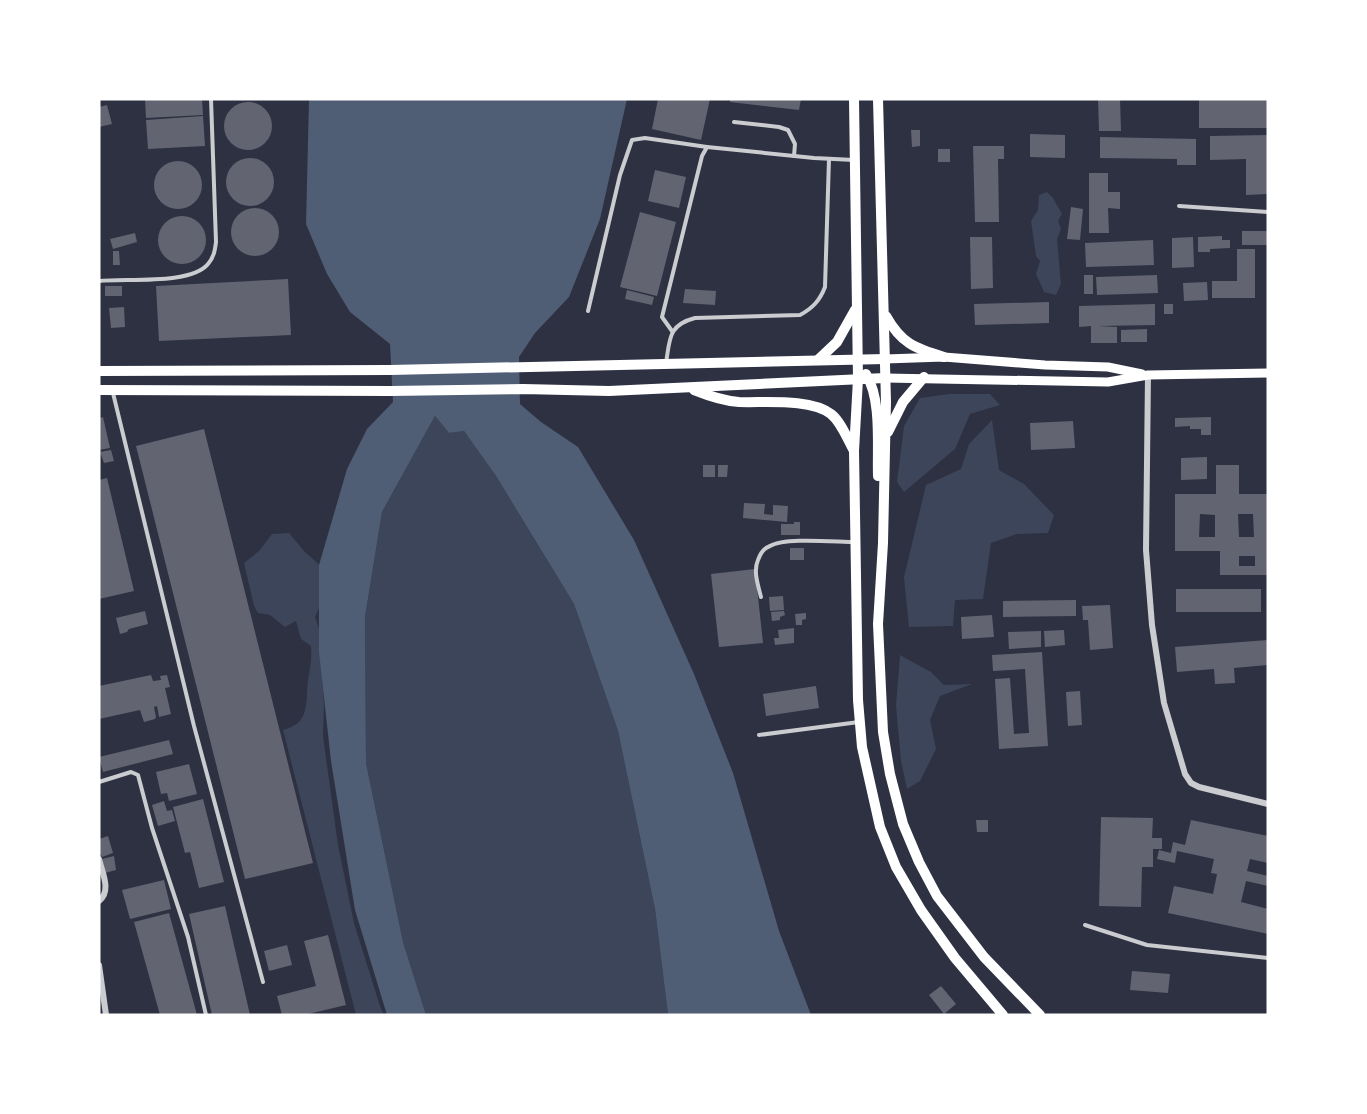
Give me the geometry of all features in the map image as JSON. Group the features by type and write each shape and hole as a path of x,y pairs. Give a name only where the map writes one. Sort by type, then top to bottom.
{"main road":[{"path":"854,99 857,359 863,379 874,396 877,429 878,624 883,732 890,774 907,834 933,887 958,926 984,957 1040,1015"},
{"path":"878,99 886,438 878,624"},
{"path":"819,359 837,342 856,307"},
{"path":"884,312 898,336 908,344 944,357"},
{"path":"99,371 522,368 944,357 1045,365 1108,367 1148,375"},
{"path":"99,390 523,389 609,392 885,378 1108,382 1148,375 1268,374"},
{"path":"886,438 903,402 924,378"},
{"path":"863,379 854,452 858,700 862,747 872,795 880,827 896,867 921,910 955,958 1004,1015"},
{"path":"646,390 692,389 714,398 738,402 802,404 817,408 830,414 844,431 854,452"}],"street":[{"path":"1148,375 1146,549 1152,625 1164,704 1185,774 1191,783 1268,804"},
{"path":"99,859 106,885 104,897 99,901"},
{"path":"99,965 106,1015"}],"lane":[{"path":"99,280 180,277 195,273 207,265 214,254 216,242 211,99"},
{"path":"734,122 788,130 795,144 794,156"},
{"path":"588,311 620,175 632,140 645,138 707,147 855,160"},
{"path":"672,331 662,317 700,165 707,147"},
{"path":"666,364 672,331 683,321 695,318 800,315 810,309 820,298 825,287 826,275 829,159"},
{"path":"1179,206 1268,212"},
{"path":"112,390 194,726 263,982"},
{"path":"761,597 756,565 761,552 769,546 778,543 856,542"},
{"path":"759,735 860,722"},
{"path":"99,782 131,772 138,775 152,828 188,937 206,1015"},
{"path":"1085,925 1147,945 1268,958"}],"shaded area":[{"path":"309,99 627,99 600,219 569,297 535,333 519,357 520,404 541,422 578,447 634,540 694,674 733,773 779,931 811,1015 668,1015 655,909 618,731 574,604 496,476 464,431 449,433 435,416 382,512 365,617 366,763 403,942 426,1015 387,1015 355,910 331,761 319,652 319,565 347,469 367,429 393,402 390,344 350,312 327,274 306,224"},
{"path":"1047,192 1062,214 1058,221 1061,229 1057,239 1061,284 1056,295 1044,292 1036,274 1040,261 1036,256 1031,221 1038,210 1039,195"},
{"path":"949,394 990,394 1000,405 970,414 955,449 904,492 897,482 904,426 920,398"},
{"path":"435,416 449,433 464,431 496,476 574,604 618,731 655,909 668,1015 426,1015 403,942 366,763 365,617 382,512"},
{"path":"992,420 999,470 1024,484 1054,515 1048,533 1017,534 991,543 983,599 955,600 953,626 909,627 904,577 926,485 961,469 969,444"},
{"path":"289,533 305,552 333,577 315,617 325,647 322,676 323,736 338,845 354,923 384,1015 356,1015 283,730 298,722 305,711 311,646 301,639 296,621 285,627 270,615 258,613 254,606 244,563 259,551 272,534"},
{"path":"900,655 931,672 944,685 972,684 940,696 930,720 936,749 920,781 907,789 901,761 896,706"}],"building":[{"path":"145,99 202,99 203,115 146,118"},
{"path":"658,99 710,99 701,140 652,129"},
{"path":"730,99 801,99 799,110 730,102"},
{"path":"1098,99 1120,99 1121,131 1099,131"},
{"path":"1199,99 1268,99 1268,128 1199,128"},
{"path":"243,102 253,102 265,109 272,121 272,131 265,143 253,150 243,150 228,139 224,131 224,121 235,106"},
{"path":"107,105 112,124 99,127 99,107"},
{"path":"203,116 205,146 148,149 146,120"},
{"path":"911,130 920,130 920,146 912,147"},
{"path":"1030,134 1065,135 1065,158 1030,157"},
{"path":"1268,135 1268,194 1246,195 1246,159 1210,160 1210,136"},
{"path":"1100,137 1196,139 1196,165 1177,165 1177,159 1100,158"},
{"path":"973,146 1004,146 1004,159 998,159 999,222 975,222"},
{"path":"938,149 950,149 950,162 938,162"},
{"path":"245,158 255,158 267,165 274,177 274,187 267,199 255,206 245,206 230,195 226,187 226,177 237,162"},
{"path":"173,161 183,161 195,168 202,180 202,190 195,202 183,209 173,209 158,198 154,190 154,180 165,165"},
{"path":"655,170 686,177 679,208 648,201"},
{"path":"1089,173 1108,173 1108,192 1120,192 1120,209 1108,208 1109,233 1089,233"},
{"path":"1071,207 1083,209 1080,240 1067,239"},
{"path":"250,208 260,208 272,215 279,227 279,237 272,249 260,256 250,256 235,245 231,237 231,227 242,212"},
{"path":"640,212 676,222 657,296 620,287"},
{"path":"177,216 187,216 199,223 206,235 206,245 199,257 187,264 177,264 162,253 158,245 158,235 169,220"},
{"path":"1242,231 1268,231 1268,245 1242,245"},
{"path":"135,233 137,242 113,249 110,239"},
{"path":"1222,236 1222,240 1230,240 1230,248 1198,252 1198,237"},
{"path":"970,237 992,237 993,288 971,289"},
{"path":"1193,237 1194,267 1172,268 1172,238"},
{"path":"1153,240 1154,265 1086,267 1085,243"},
{"path":"1237,249 1255,249 1255,298 1212,298 1212,281 1237,281"},
{"path":"113,251 119,251 120,265 113,265"},
{"path":"1084,275 1093,275 1093,294 1084,294"},
{"path":"1157,275 1158,293 1097,295 1096,277"},
{"path":"288,279 291,335 159,341 156,286"},
{"path":"1207,282 1208,300 1184,301 1183,283"},
{"path":"105,286 122,286 122,296 105,296"},
{"path":"685,289 716,291 715,305 683,303"},
{"path":"627,290 654,297 652,305 625,299"},
{"path":"1049,302 1049,323 975,325 974,304"},
{"path":"1155,304 1155,325 1098,326 1117,327 1117,343 1091,343 1091,326 1079,327 1079,306"},
{"path":"1164,304 1173,304 1173,314 1164,314"},
{"path":"124,307 125,327 111,328 109,308"},
{"path":"1147,329 1147,342 1121,342 1121,330"},
{"path":"103,417 110,448 99,450 99,418"},
{"path":"1211,417 1211,435 1201,435 1201,429 1190,429 1190,426 1175,427 1175,418"},
{"path":"1073,421 1075,448 1031,450 1030,423"},
{"path":"204,429 313,863 245,879 136,446"},
{"path":"111,450 114,461 104,463 100,452"},
{"path":"1207,457 1207,479 1181,480 1181,458"},
{"path":"703,465 715,465 715,477 703,477"},
{"path":"718,465 728,465 727,477 718,477"},
{"path":"1216,465 1239,465 1239,494 1268,494 1268,575 1220,575 1220,551 1175,551 1175,494 1216,494","holes":["1200,514 1215,515 1215,537 1199,537","1238,514 1253,514 1254,537 1239,537","1239,556 1255,556 1255,566 1239,566"]},
{"path":"107,478 134,591 99,599 99,480"},
{"path":"744,503 765,504 764,514 773,515 773,505 788,506 787,522 743,518"},
{"path":"794,522 800,522 800,535 781,535 781,524 794,524"},
{"path":"790,548 804,548 804,560 790,560"},
{"path":"755,569 763,643 719,647 711,574"},
{"path":"1176,589 1261,589 1261,612 1176,612"},
{"path":"783,596 784,610 770,611 769,597"},
{"path":"1076,600 1076,616 1003,617 1003,601"},
{"path":"1110,605 1113,648 1090,650 1088,620 1083,620 1082,606"},
{"path":"145,611 148,624 120,634 116,618"},
{"path":"784,611 785,615 780,617 780,620 772,621 771,612"},
{"path":"806,613 806,619 802,620 802,625 796,625 795,614"},
{"path":"992,615 994,637 962,639 961,617"},
{"path":"794,628 794,643 775,645 774,638 779,638 778,630"},
{"path":"1064,630 1065,645 1045,647 1044,631"},
{"path":"1041,631 1041,647 1009,649 1008,632"},
{"path":"1268,640 1268,665 1234,668 1235,683 1215,684 1214,669 1177,672 1175,647"},
{"path":"1042,652 1048,746 999,749 995,679 1010,678 1014,734 1029,733 1025,669 993,671 992,655"},
{"path":"151,675 153,681 161,680 160,676 167,675 170,687 165,688 171,714 159,717 157,706 154,707 155,719 144,722 140,710 99,719 99,686"},
{"path":"816,686 819,708 766,716 763,694"},
{"path":"1080,691 1082,725 1068,726 1066,692"},
{"path":"169,740 173,754 103,772 99,757"},
{"path":"189,764 197,794 169,801 167,793 161,794 156,772"},
{"path":"203,799 224,882 199,888 190,852 185,853 173,807"},
{"path":"164,801 167,811 172,810 175,821 158,826 152,805"},
{"path":"1101,817 1153,818 1152,838 1162,838 1162,849 1153,849 1153,867 1142,867 1141,907 1099,906"},
{"path":"976,820 988,820 988,832 977,832"},
{"path":"1191,820 1268,836 1268,863 1250,859 1247,871 1268,876 1268,886 1246,881 1241,902 1268,909 1268,934 1168,913 1174,886 1213,894 1217,874 1211,873 1214,859 1177,851 1175,863 1157,859 1159,850 1171,853 1173,842 1185,845"},
{"path":"108,836 113,853 102,857 99,852 99,839"},
{"path":"114,856 116,870 105,873 102,859"},
{"path":"164,880 171,909 130,919 122,890"},
{"path":"225,906 250,1015 212,1015 189,914"},
{"path":"169,913 197,1015 160,1015 134,922"},
{"path":"328,935 346,1005 304,1015 282,1015 277,996 316,986 304,941"},
{"path":"287,945 292,965 269,971 264,951"},
{"path":"1132,971 1170,974 1168,993 1130,990"},
{"path":"941,986 956,1004 944,1014 929,995"}]}
